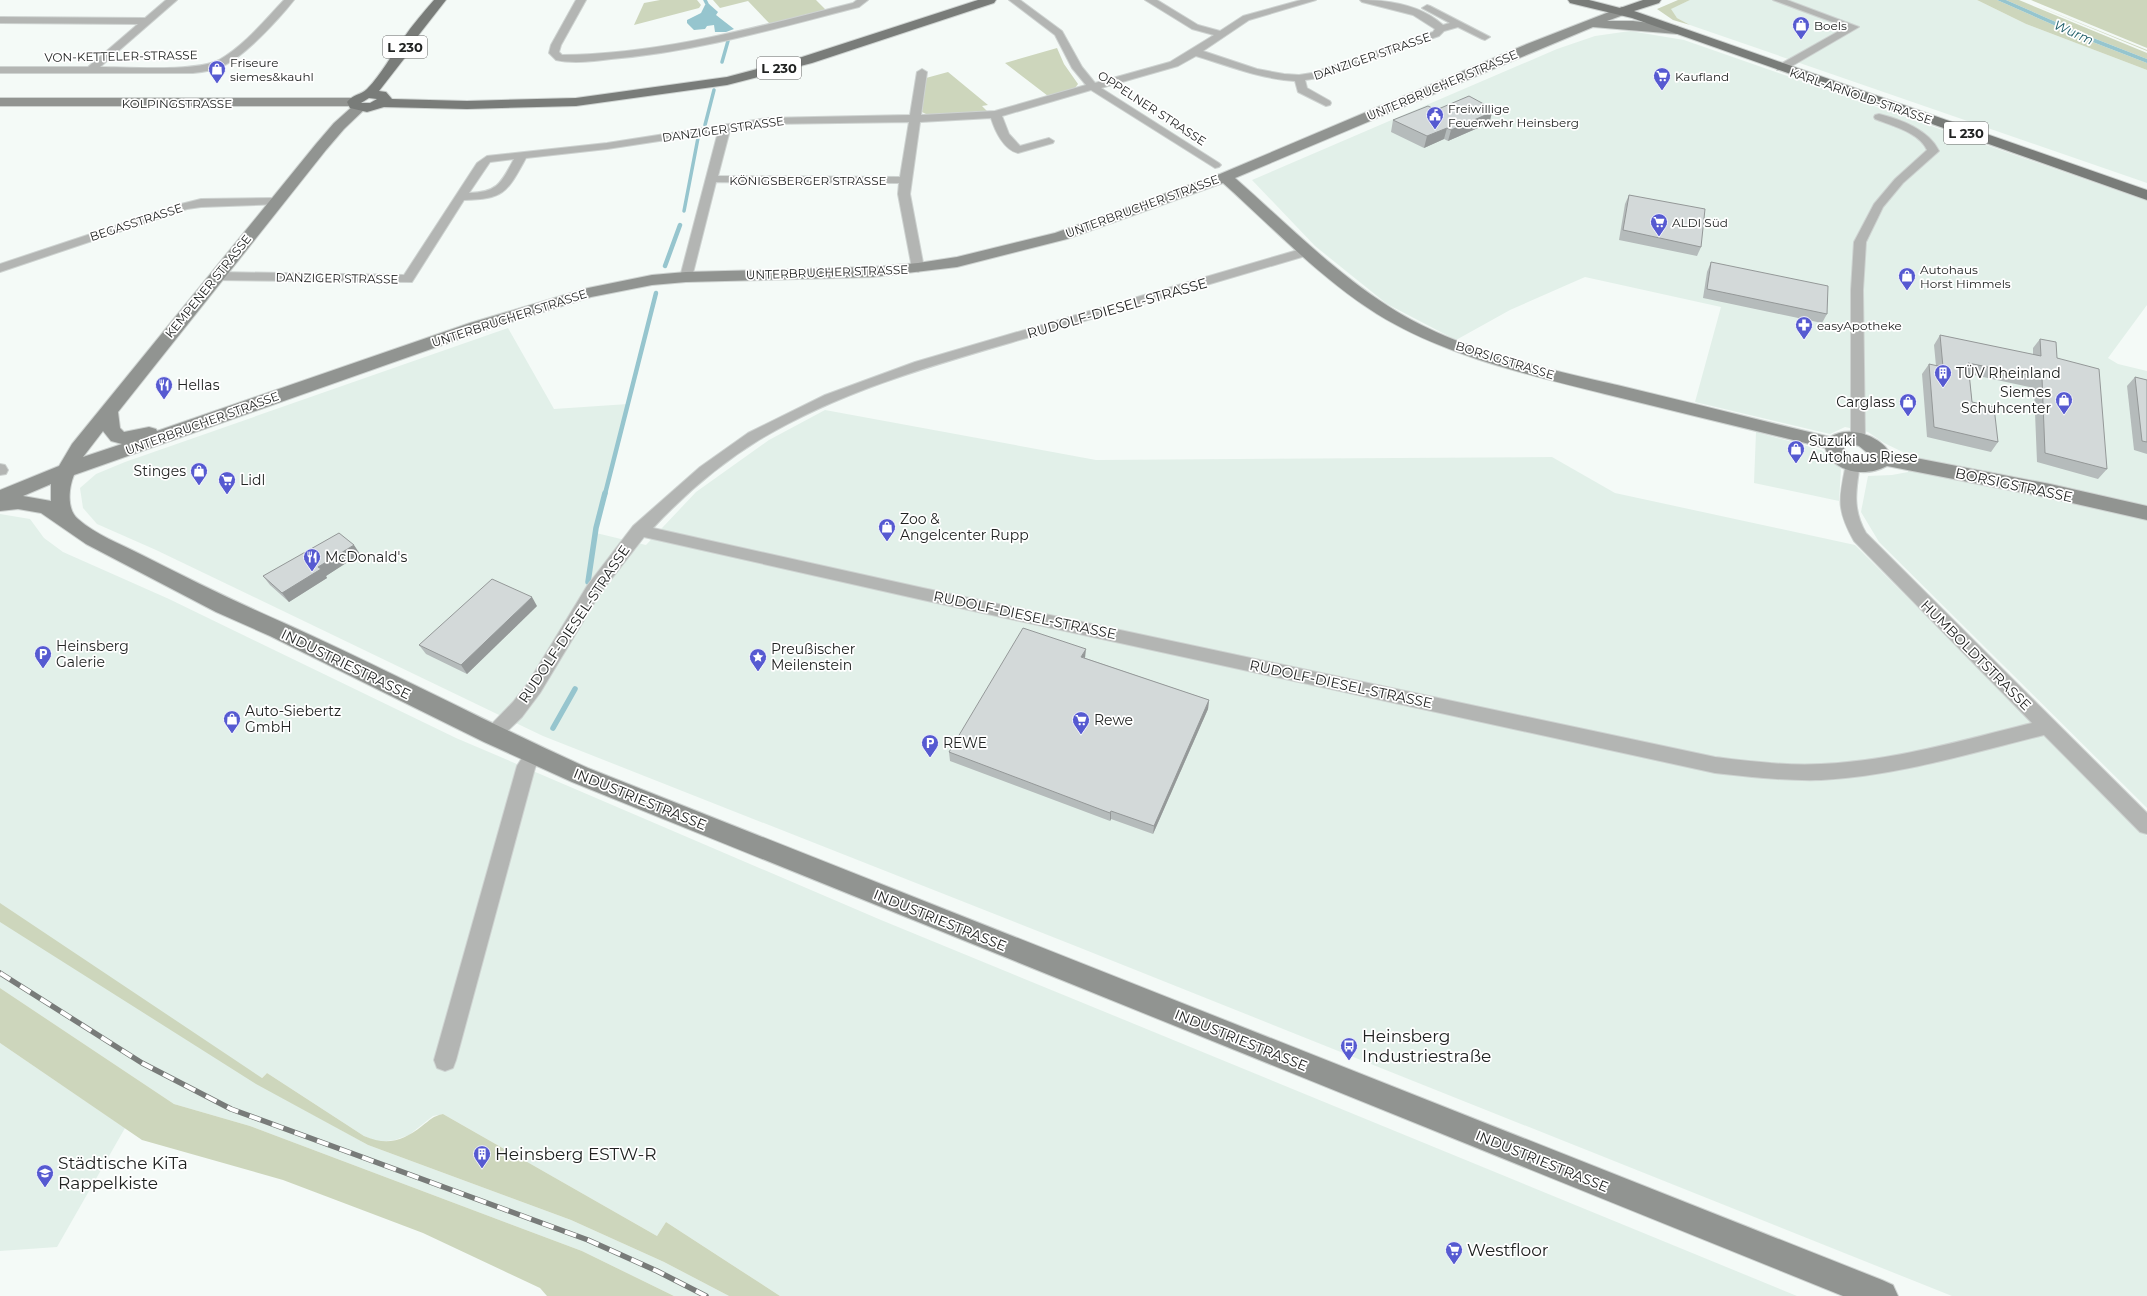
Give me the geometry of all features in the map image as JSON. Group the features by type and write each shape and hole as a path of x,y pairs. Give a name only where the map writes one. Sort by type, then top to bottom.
{"main road":[{"name":"L 230","path":"440,0 413,34 402,52 370,94 358,98 357,105 372,107 382,103 467,105 576,102 727,81 807,60 990,0"},
{"name":"L 230","path":"1574,0 1622,11"},
{"path":"1585,0 1629,0"},
{"path":"1622,11 1655,0"},
{"name":"KARL-ARNOLD-STRASSE","path":"1622,11 1781,68 2147,195"},
{"path":"370,94 383,96 385,99 382,103"}],"street":[{"path":"89,70 172,0"},
{"name":"VON-KETTELER-STRASSE","path":"0,70 193,70 212,66 228,59 241,48 289,0"},
{"path":"581,0 556,45 554,54 560,58 626,54 687,45 856,5 862,0"},
{"name":"OPPELNER STRASSE","path":"1014,0 1059,34 1077,68 1093,87 1220,171"},
{"path":"1150,0 1195,27 1220,34"},
{"path":"1273,0 1285,7"},
{"name":"DANZIGER STRASSE","path":"216,276 408,279 462,197 481,164 488,159 607,146 725,127 790,119 915,118 996,114 1174,64 1246,18 1311,0"},
{"name":"DANZIGER STRASSE","path":"1366,0 1399,5 1436,24 1441,29"},
{"path":"1778,0 1854,27 1781,68"},
{"name":"DANZIGER STRASSE","path":"1399,5 1413,1 1485,38"},
{"name":"UNTERBRUCHER STRASSE","path":"0,498 64,471 286,393 476,327 588,293 652,280 686,277 872,272 918,268 965,260 1061,236 1622,11"},
{"path":"0,20 147,21"},
{"name":"DANZIGER STRASSE","path":"1195,52 1275,76 1300,79 1314,76 1436,34 1441,29 1459,24"},
{"path":"1581,27 1621,25 1677,30"},
{"name":"KÖNIGSBERGER STRASSE","path":"918,268 904,194 922,72"},
{"name":"DANZIGER STRASSE","path":"1300,79 1302,90 1326,103"},
{"name":"KOLPINGSTRASSE","path":"0,102 357,105"},
{"name":"KEMPENER STRASSE","path":"64,471 79,448 216,276 357,105"},
{"path":"996,114 998,126 1003,135 1018,150 1049,141"},
{"path":"1858,439 1857,290 1860,242 1878,206 1899,181 1934,151 1932,144 1924,137 1879,117"},
{"path":"686,277 725,127"},
{"path":"462,197 496,194 502,189 522,155"},
{"name":"BORSIGSTRASSE","path":"1220,171 1343,282 1383,310 1419,330 1454,346 1551,375 1834,444"},
{"name":"KÖNIGSBERGER STRASSE","path":"711,180 905,180"},
{"name":"BEGASSTRASSE","path":"0,268 184,206 201,203 277,202"},
{"name":"RUDOLF-DIESEL-STRASSE","path":"492,735 523,703 602,577 639,530 707,469 776,424 822,402 866,384 920,365 1308,252"},
{"path":"109,410 108,424 110,432 124,437 135,436 225,408 286,393"},
{"path":"1842,438 1858,439 1876,448 1881,458 1877,464 1873,466 1853,464 1840,457 1833,448 1834,444 1842,438"},
{"name":"BORSIGSTRASSE","path":"1881,458 2042,490 2147,513"},
{"name":"HUMBOLDTSTRASSE","path":"1853,464 1846,504 1850,520 1860,536 2047,727 2147,826"},
{"name":"INDUSTRIESTRASSE","path":"64,471 59,496 60,508 69,523 93,540 224,606 278,630 533,755 1018,951 1882,1296"},
{"path":"0,504 18,502 46,507 69,523"},
{"name":"RUDOLF-DIESEL-STRASSE","path":"639,530 923,594 1715,765 1761,770 1821,772 1891,764 2047,727"},
{"path":"445,1060 526,766 533,755"}],"shaded area":[{"path":"1690,0 1977,0 2026,24 2147,70 2147,183 1690,25 1677,18 1670,9"},
{"path":"1630,31 1684,40 2147,201 2147,305 2108,358 2118,364 2147,371 2147,808 1879,542 1861,512 1868,476 1892,475 1908,472 1907,454 1884,443 1868,432 1845,427 1830,434 1695,402 1721,307 1585,277 1510,310 1456,340 1387,304 1315,246 1252,180 1557,49 1595,36"},
{"path":"508,328 554,409 628,404 596,533 646,545 696,492 769,440 825,410 1096,460 1552,457 1615,493 1855,545 2147,836 2147,1296 1952,1296 1073,945 543,736 156,550 97,524 83,508 80,488 96,474 125,462"},
{"name":"Suzuki Autohaus Riese","path":"1756,432 1821,450 1833,459 1841,469 1839,501 1754,483"},
{"path":"0,514 30,519 44,538 63,552 169,599 456,738 881,920 1797,1296 780,1296 666,1222 657,1236 443,1114 433,1116 409,1135 395,1140 378,1142 364,1136 267,1073 256,1083 368,1145 571,1220 664,1262 729,1296 674,1296 582,1251 250,1126 174,1104 0,988"},
{"name":"Städtische KiTa Rappelkiste","path":"0,1043 125,1128 57,1247 0,1251"}],"green space":[{"path":"660,0 697,0 701,5 699,8 634,25 644,3"},
{"path":"713,0 816,0 826,10 770,24 748,1 720,8"},
{"path":"1678,0 1690,0 1671,9 1677,18 1690,25 1673,20 1657,9"},
{"path":"1977,0 1997,0 2090,41 2147,63 2147,70 2026,24"},
{"path":"2006,0 2019,0 2147,53 2147,59 2083,34"},
{"path":"2023,0 2147,50 2147,51"},
{"path":"2031,0 2147,0 2147,48"},
{"path":"1057,48 1064,64 1078,84 1075,88 1048,96 1005,63"},
{"path":"948,72 988,105 982,106 987,111 928,115 922,112 926,78"},
{"path":"0,903 262,1078 267,1073 364,1136 380,1141 394,1140 408,1135 432,1118 443,1114 657,1236 666,1222 780,1296 729,1296 664,1262 571,1220 368,1145 256,1084 0,922"},
{"path":"0,988 174,1104 250,1126 582,1251 674,1296 547,1296 540,1288 423,1233 283,1180 142,1140 0,1043"}],"water":[{"name":"Wurm","path":"1997,0 2006,0 2083,34 2147,59 2147,63 2090,41"},
{"path":"709,4 718,12 716,15 734,29 726,32 715,32 714,25 707,26 705,29 694,30 687,23 687,20 701,13 705,5"}],"building":[{"path":"1469,96 1493,109 1487,111 1490,113 1451,130 1447,128 1427,136 1393,120 1428,106 1436,110"},
{"path":"1629,195 1705,209 1701,247 1623,230"},
{"path":"1711,262 1828,286 1827,314 1707,289"},
{"path":"1940,335 2041,356 2040,339 2056,342 2057,358 2099,369 2107,469 2045,453 2042,378 1968,363 1972,402 1994,407 1998,442 1934,427 1929,364 1943,367"},
{"path":"2135,377 2147,380 2147,442 2142,441"},
{"path":"339,533 354,545 318,567 321,569 282,593 263,576"},
{"path":"492,579 532,597 461,665 419,645"},
{"name":"Rewe","path":"1023,628 1086,649 1081,657 1209,700 1154,826 1111,811 1110,813 949,752"}],"waterway":[{"path":"705,0 710,10"},
{"path":"722,62 728,41"},
{"path":"705,125 714,90"},
{"path":"684,211 698,138"},
{"path":"665,266 680,225"},
{"path":"605,494 656,293"},
{"path":"588,582 596,528 605,493"},
{"path":"553,728 575,689"}],"railway":[{"path":"0,973 142,1063 231,1109 588,1240 657,1271 706,1296"}],"place":[{"name":"Boels","path":"1801,40"},
{"name":"Friseure siemes&kauhl","path":"217,84"},
{"name":"Kaufland","path":"1662,91"},
{"name":"Freiwillige Feuerwehr Heinsberg","path":"1435,130"},
{"name":"ALDI Süd","path":"1659,237"},
{"name":"Autohaus Horst Himmels","path":"1907,291"},
{"name":"easyApotheke","path":"1804,340"},
{"name":"TÜV Rheinland","path":"1943,388"},
{"name":"Hellas","path":"164,400"},
{"name":"Siemes Schuhcenter","path":"2064,415"},
{"name":"Carglass","path":"1908,417"},
{"name":"Suzuki Autohaus Riese","path":"1796,464"},
{"name":"Stinges","path":"199,486"},
{"name":"Lidl","path":"227,495"},
{"name":"Zoo & Angelcenter Rupp","path":"887,542"},
{"name":"McDonald's","path":"312,572"},
{"name":"Heinsberg Galerie","path":"43,669"},
{"name":"Preußischer Meilenstein","path":"758,672"},
{"name":"Auto-Siebertz GmbH","path":"232,734"},
{"name":"Rewe","path":"1081,735"},
{"name":"REWE","path":"930,758"},
{"name":"Heinsberg Industriestraße","path":"1349,1061"},
{"name":"Heinsberg ESTW-R","path":"482,1169"},
{"name":"Städtische KiTa Rappelkiste","path":"45,1188"},
{"name":"Westfloor","path":"1454,1265"}]}
